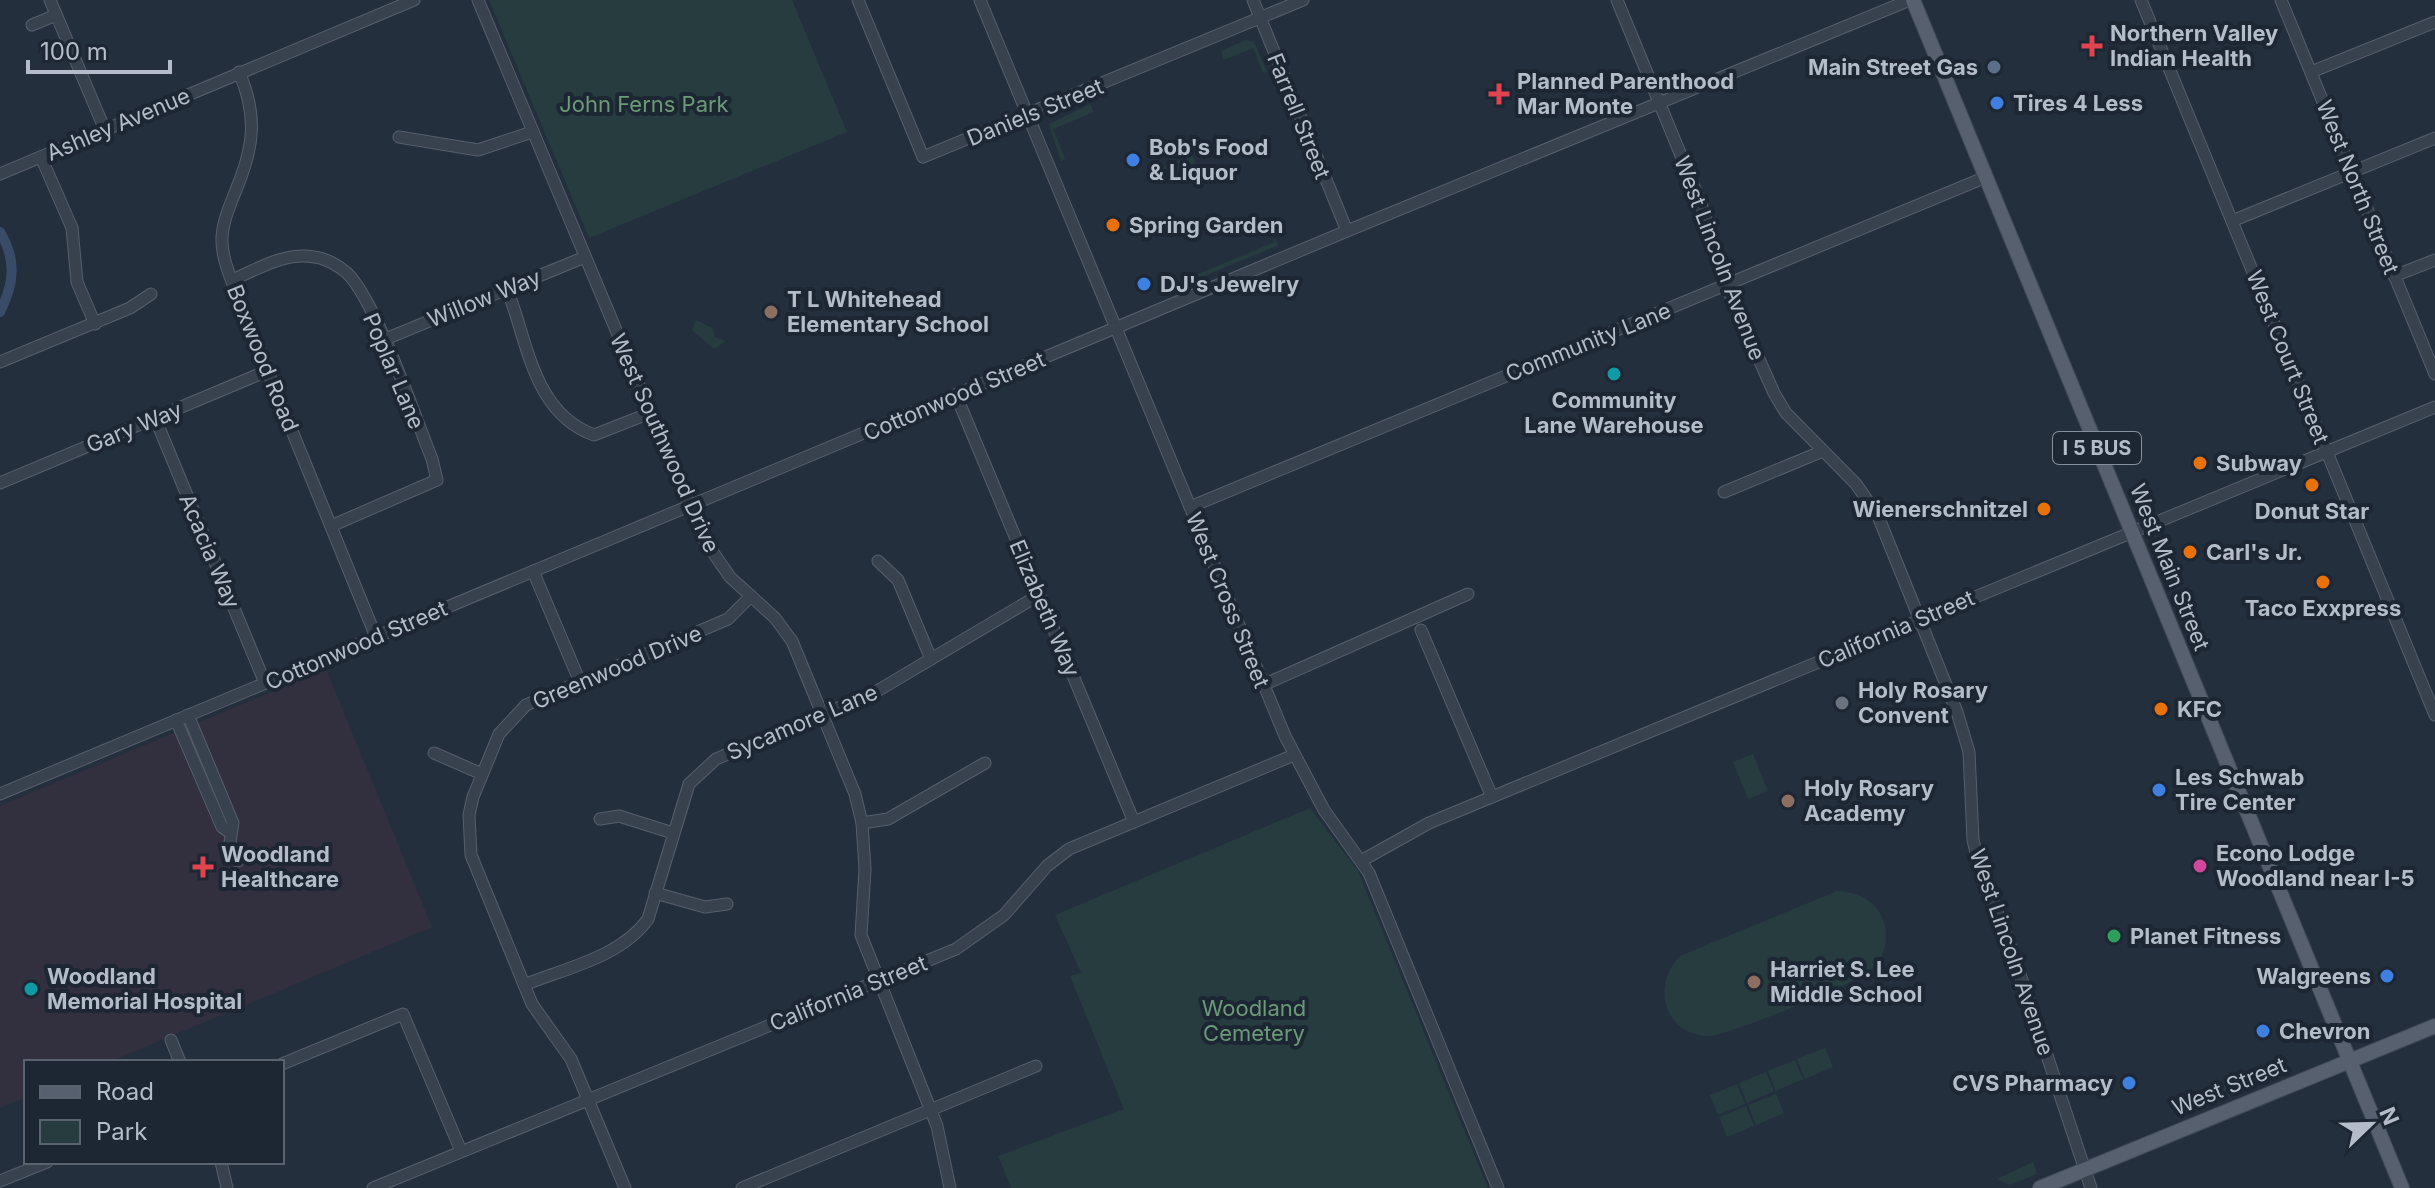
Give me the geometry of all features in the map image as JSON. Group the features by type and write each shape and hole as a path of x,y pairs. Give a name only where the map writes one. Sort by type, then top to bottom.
{"main road":[{"name":"West Main Street","path":"1911,0 2349,1061"},
{"name":"West Street","path":"2040,1188 2435,1026"},
{"name":"I 5 BUS","path":"2349,1061 2402,1188"}],"street":[{"path":"50,0 105,130"},
{"name":"Ashley Avenue","path":"0,174 414,0"},
{"name":"West Southwood Drive","path":"478,0 711,554 792,641 824,714 855,794 862,823 865,869 861,935 943,1144 950,1188"},
{"name":"Daniels Street","path":"858,0 923,157 1303,0"},
{"name":"West Cross Street","path":"980,0 1263,685 1294,755 1334,826 1361,861 1498,1188"},
{"name":"Farrell Street","path":"1253,0 1347,231"},
{"name":"West Lincoln Avenue","path":"1617,0 1701,204 1726,285 1774,393 1786,413 1856,484 1878,516 1920,619 1957,712 1969,752 1973,840 1979,865 2013,953 2091,1188"},
{"name":"Cottonwood Street","path":"0,794 1347,231 1911,0"},
{"name":"West Court Street","path":"2141,0 2435,715"},
{"name":"West North Street","path":"2281,0 2435,374"},
{"path":"32,25 56,15"},
{"path":"2311,72 2435,22"},
{"name":"Boxwood Road","path":"239,72 250,103 254,134 249,160 223,227 223,253 267,371 376,637"},
{"path":"399,137 478,150 532,132"},
{"path":"2232,221 2435,138"},
{"path":"41,157 72,228 77,282 95,324"},
{"name":"Community Lane","path":"1190,507 1986,177"},
{"name":"Poplar Lane","path":"232,280 285,258 317,257 347,274 383,340 432,459 437,480 331,526"},
{"name":"Willow Way","path":"383,340 585,257"},
{"path":"2394,276 2435,260"},
{"path":"507,289 539,386 550,403 570,421 594,435 650,413"},
{"path":"0,362 95,324 130,308 151,294"},
{"name":"Gary Way","path":"0,483 267,371"},
{"name":"Elizabeth Way","path":"956,395 1134,822"},
{"name":"California Street","path":"1361,861 1410,832 1492,797 2435,407"},
{"name":"Acacia Way","path":"155,418 265,683"},
{"path":"1724,492 1823,451"},
{"path":"878,561 898,580 931,659"},
{"path":"533,571 580,682"},
{"path":"1263,685 1468,594"},
{"name":"Sycamore Lane","path":"524,985 626,943 648,919 689,784 716,759 892,683 1039,595"},
{"name":"Greenwood Drive","path":"625,1188 563,1043 532,1004 524,985 471,855 469,815 499,734 513,716 543,697 728,619 751,596"},
{"path":"1421,630 1492,797"},
{"path":"182,718 233,823 230,842 238,861"},
{"path":"434,753 482,774"},
{"name":"California Street","path":"373,1188 970,940 1013,906 1061,854 1294,755"},
{"path":"862,823 888,819 985,763"},
{"path":"600,819 619,816 673,833"},
{"path":"655,893 705,907 727,904"},
{"path":"284,1063 403,1014 461,1151"},
{"path":"171,1040 179,1060"},
{"path":"742,1188 1036,1066"},
{"path":"0,1181 42,1164"},
{"path":"221,1164 227,1188"}],"shaded area":[{"name":"Woodland Healthcare","path":"326,669 432,927 114,1060 24,1060 24,1098 0,1108 0,806"}],"green space":[{"name":"John Ferns Park","path":"489,0 792,0 847,132 589,238"},
{"path":"1246,40 1254,42 1267,72 1263,73 1253,48 1224,60 1221,51"},
{"path":"1090,104 1094,112 1053,129 1065,159 1061,161 1049,124"},
{"path":"1192,155 1196,164 1163,178 1159,169"},
{"path":"1272,235 1279,245 1173,289 1169,279 1174,284 1275,242"},
{"path":"696,320 712,328 715,337 726,341 714,349 692,330"},
{"path":"1753,754 1768,791 1748,799 1733,762"},
{"name":"Woodland Cemetery","path":"1310,808 1358,871 1488,1188 1011,1188 998,1156 1124,1109 1070,976 1081,973 1055,915"},
{"path":"1837,891 1866,899 1881,915 1886,942 1872,969 1819,996 1719,1034 1708,1036 1693,1033 1672,1018 1665,994 1666,981 1680,956"},
{"path":"1825,1048 1833,1067 1805,1079 1797,1059"},
{"path":"1795,1060 1803,1079 1776,1091 1768,1071"},
{"path":"1766,1072 1774,1091 1747,1103 1739,1083"},
{"path":"2237,1080 2246,1086 2260,1083 2184,1114 2214,1099 2208,1092"},
{"path":"1737,1084 1745,1104 1718,1115 1710,1095"},
{"path":"1776,1094 1784,1113 1756,1125 1748,1105"},
{"path":"1746,1106 1754,1126 1727,1137 1719,1117"},
{"path":"2033,1162 2037,1174 2010,1185 1997,1179"}],"waterway":[{"path":"0,232 9,252 12,272 0,312"}],"place":[{"name":"Northern Valley Indian Health","path":"2092,46"},
{"name":"Main Street Gas","path":"1994,67"},
{"name":"Planned Parenthood Mar Monte","path":"1499,94"},
{"name":"Tires 4 Less","path":"1997,103"},
{"name":"Bob's Food & Liquor","path":"1133,160"},
{"name":"Spring Garden","path":"1113,225"},
{"name":"DJ's Jewelry","path":"1144,284"},
{"name":"T L Whitehead Elementary School","path":"771,312"},
{"name":"Community Lane Warehouse","path":"1614,374"},
{"name":"Subway","path":"2200,463"},
{"name":"Donut Star","path":"2312,485"},
{"name":"Wienerschnitzel","path":"2044,509"},
{"name":"Carl's Jr.","path":"2190,552"},
{"name":"Taco Exxpress","path":"2323,582"},
{"name":"Holy Rosary Convent","path":"1842,703"},
{"name":"KFC","path":"2161,709"},
{"name":"Les Schwab Tire Center","path":"2159,790"},
{"name":"Holy Rosary Academy","path":"1788,801"},
{"name":"Econo Lodge Woodland near I-5","path":"2200,866"},
{"name":"Woodland Healthcare","path":"203,867"},
{"name":"Planet Fitness","path":"2114,936"},
{"name":"Walgreens","path":"2387,976"},
{"name":"Harriet S. Lee Middle School","path":"1754,982"},
{"name":"Woodland Memorial Hospital","path":"31,989"},
{"name":"Chevron","path":"2263,1031"},
{"name":"CVS Pharmacy","path":"2129,1083"}]}
